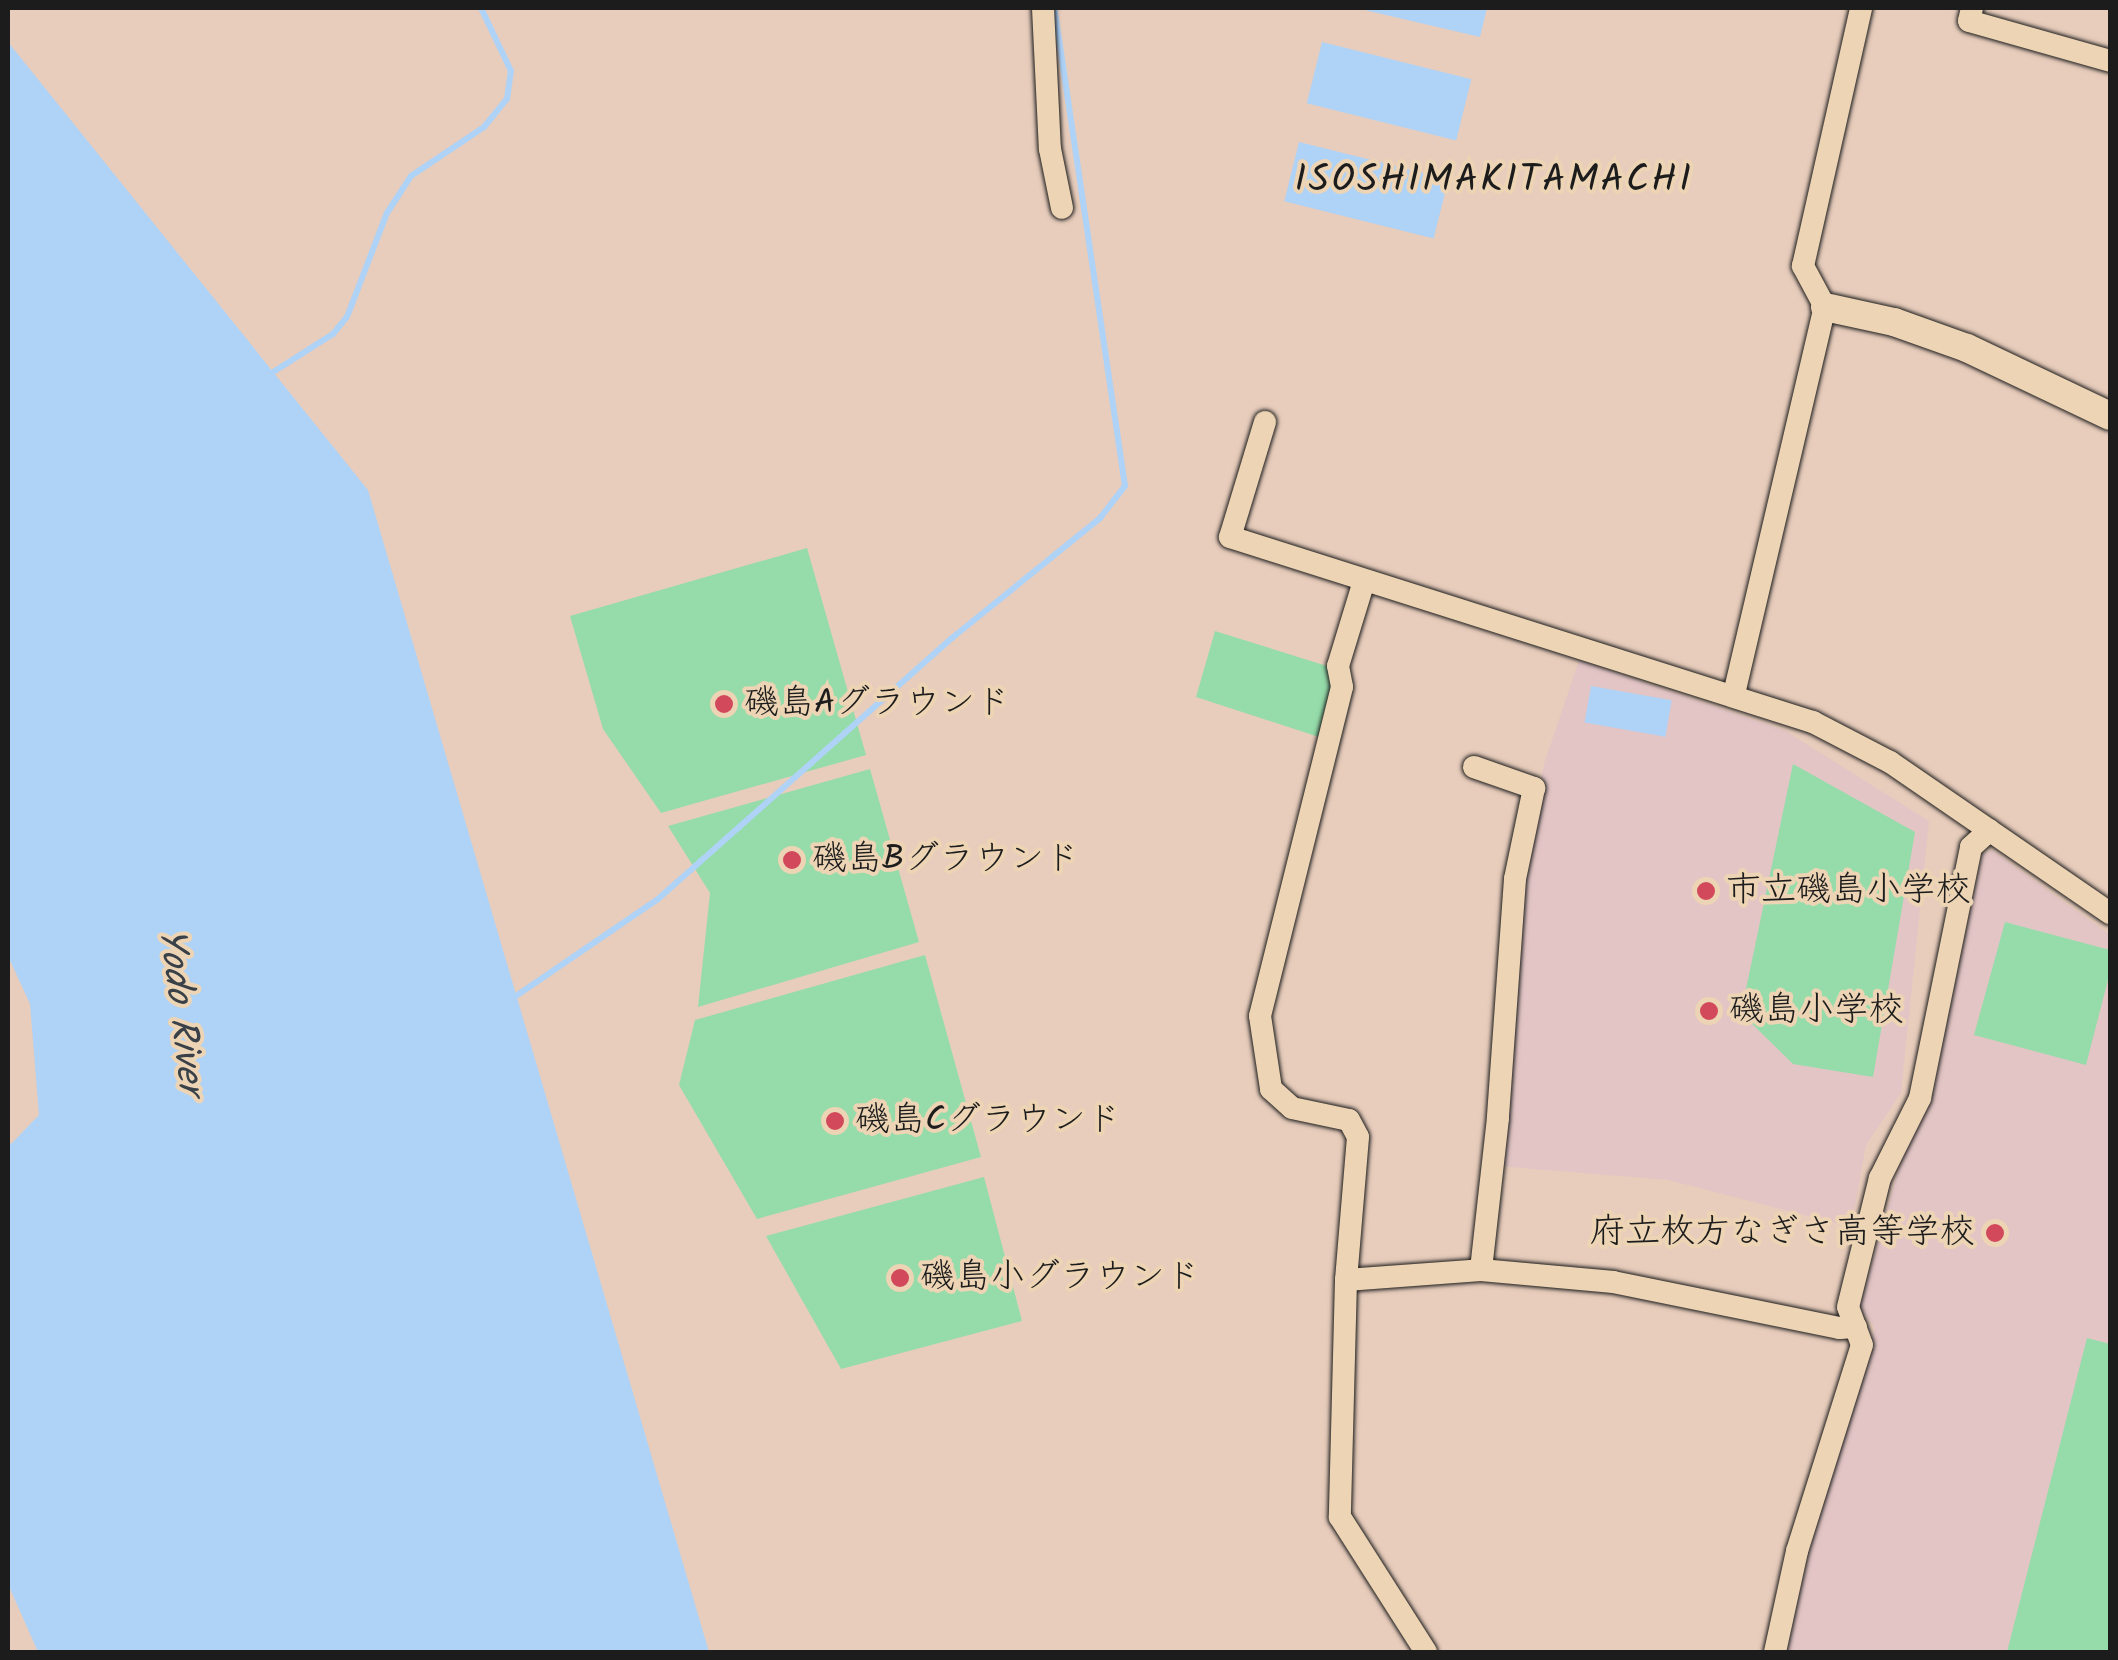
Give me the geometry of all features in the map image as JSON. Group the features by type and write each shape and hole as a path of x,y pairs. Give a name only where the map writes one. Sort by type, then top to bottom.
{"street":[{"path":"1043,8 1050,149 1062,208"},
{"path":"1734,694 1825,308 1803,266 1862,8"},
{"path":"1972,8 1969,20 2110,61"},
{"path":"1825,308 1894,322 1967,348 2110,416"},
{"path":"1265,422 1230,536 1364,582 1734,694 1813,722 1859,746 1990,830 2110,914"},
{"path":"1364,582 1338,666 1342,687 1260,1016 1271,1089 1292,1108 1348,1120 1358,1137 1346,1280 1340,1517 1426,1652"},
{"path":"1474,766 1534,788 1515,879 1481,1270"},
{"path":"1775,1652 1797,1551 1862,1345 1848,1307 1880,1178 1920,1098 1971,847 1990,830"},
{"path":"1346,1280 1481,1270 1613,1282 1839,1328 1856,1327"}],"shaded area":[{"name":"磯島小学校","path":"1579,660 1784,730 1929,821 1901,1093 1866,1145 1851,1227 1668,1180 1498,1166 1515,930 1544,764"},
{"name":"府立枚方なぎさ高等学校","path":"1992,850 2110,935 2110,1652 1787,1652 1810,1549 1875,1327 1859,1309 1902,1157 1931,1102 1982,855"}],"green space":[{"name":"磯島Aグラウンド","path":"807,548 866,755 661,813 603,729 570,616"},
{"path":"1215,631 1330,667 1333,685 1319,737 1196,697"},
{"path":"1793,764 1915,832 1873,1077 1793,1064 1741,1013"},
{"name":"磯島Bグラウンド","path":"870,769 919,942 698,1007 710,893 668,826"},
{"path":"2005,922 2110,950 2110,972 2086,1065 1974,1035"},
{"name":"磯島Cグラウンド","path":"925,955 981,1157 757,1219 679,1085 695,1020"},
{"name":"磯島小グラウンド","path":"984,1177 1022,1321 841,1369 766,1236"},
{"path":"2087,1338 2110,1344 2110,1652 2007,1652"}],"water":[{"path":"1356,8 1487,8 1480,37"},
{"name":"Yodo River","path":"8,42 368,490 709,1652 38,1652 8,1584 8,1142 11,1144 39,1115 30,1004 8,956"},
{"path":"1322,42 1471,79 1456,140 1307,103"},
{"path":"1299,142 1448,179 1434,238 1284,201"},
{"path":"1591,686 1672,700 1665,737 1585,722"}],"waterway":[{"path":"267,376 333,334 347,317 387,213 411,176 484,127 507,99 511,71 481,8"},
{"path":"513,998 658,899 952,638 1100,518 1125,486 1054,8"}],"place":[{"name":"磯島Aグラウンド","path":"724,704"},
{"name":"磯島Bグラウンド","path":"792,860"},
{"name":"市立磯島小学校","path":"1706,891"},
{"name":"磯島小学校","path":"1709,1011"},
{"name":"磯島Cグラウンド","path":"835,1121"},
{"name":"府立枚方なぎさ高等学校","path":"1995,1233"},
{"name":"磯島小グラウンド","path":"900,1278"}],"district":[{"name":"ISOSHIMAKITAMACHI","path":"1494,182"}]}
